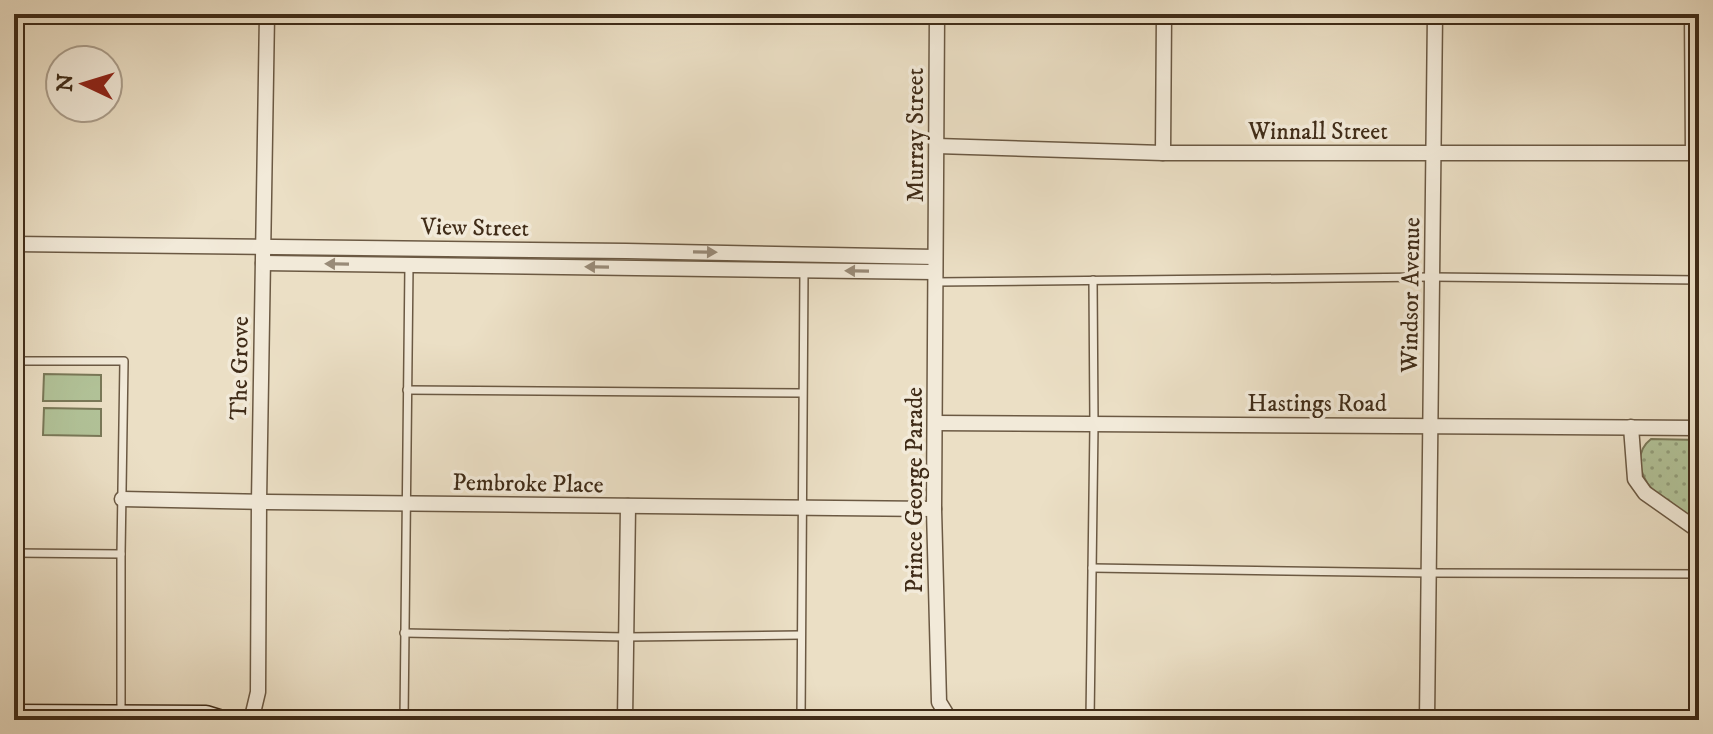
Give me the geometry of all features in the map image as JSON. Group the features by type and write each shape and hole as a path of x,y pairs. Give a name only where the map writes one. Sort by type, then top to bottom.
{"street":[{"name":"The Grove","path":"246,720 253,713 258,692 267,14"},
{"name":"Murray Street","path":"935,270 937,14"},
{"path":"1163,153 1164,14"},
{"name":"Windsor Avenue","path":"1427,720 1435,14"},
{"path":"1692,14 1696,153"},
{"name":"Winnall Street","path":"937,146 1163,153 1696,153"},
{"name":"View Street","path":"14,244 642,251 935,270"},
{"name":"View Street","path":"263,263 935,270"},
{"name":"Prince George Parade","path":"935,270 934,509 939,702 950,720"},
{"name":"Hastings Road","path":"935,423 1699,428"},
{"path":"1631,427 1635,479 1645,493 1699,531"},
{"name":"Pembroke Place","path":"122,499 934,509"},
{"path":"625,720 628,506"},
{"path":"14,715 206,716 219,720"}],"lane":[{"path":"404,720 409,265"},
{"path":"801,720 804,270"},
{"path":"935,270 1093,280 1432,277 1699,280"},
{"path":"1090,720 1093,280"},
{"path":"14,361 124,361 121,554 135,717"},
{"path":"407,390 802,393"},
{"path":"14,553 121,554"},
{"path":"1092,568 1699,574"},
{"path":"404,633 626,637 801,635"}],"green space":[{"path":"44,374 101,375 101,401 43,401"},
{"path":"44,408 101,409 101,436 43,435"},
{"path":"1651,439 1699,440 1699,523 1648,483 1641,470 1640,457"}]}
